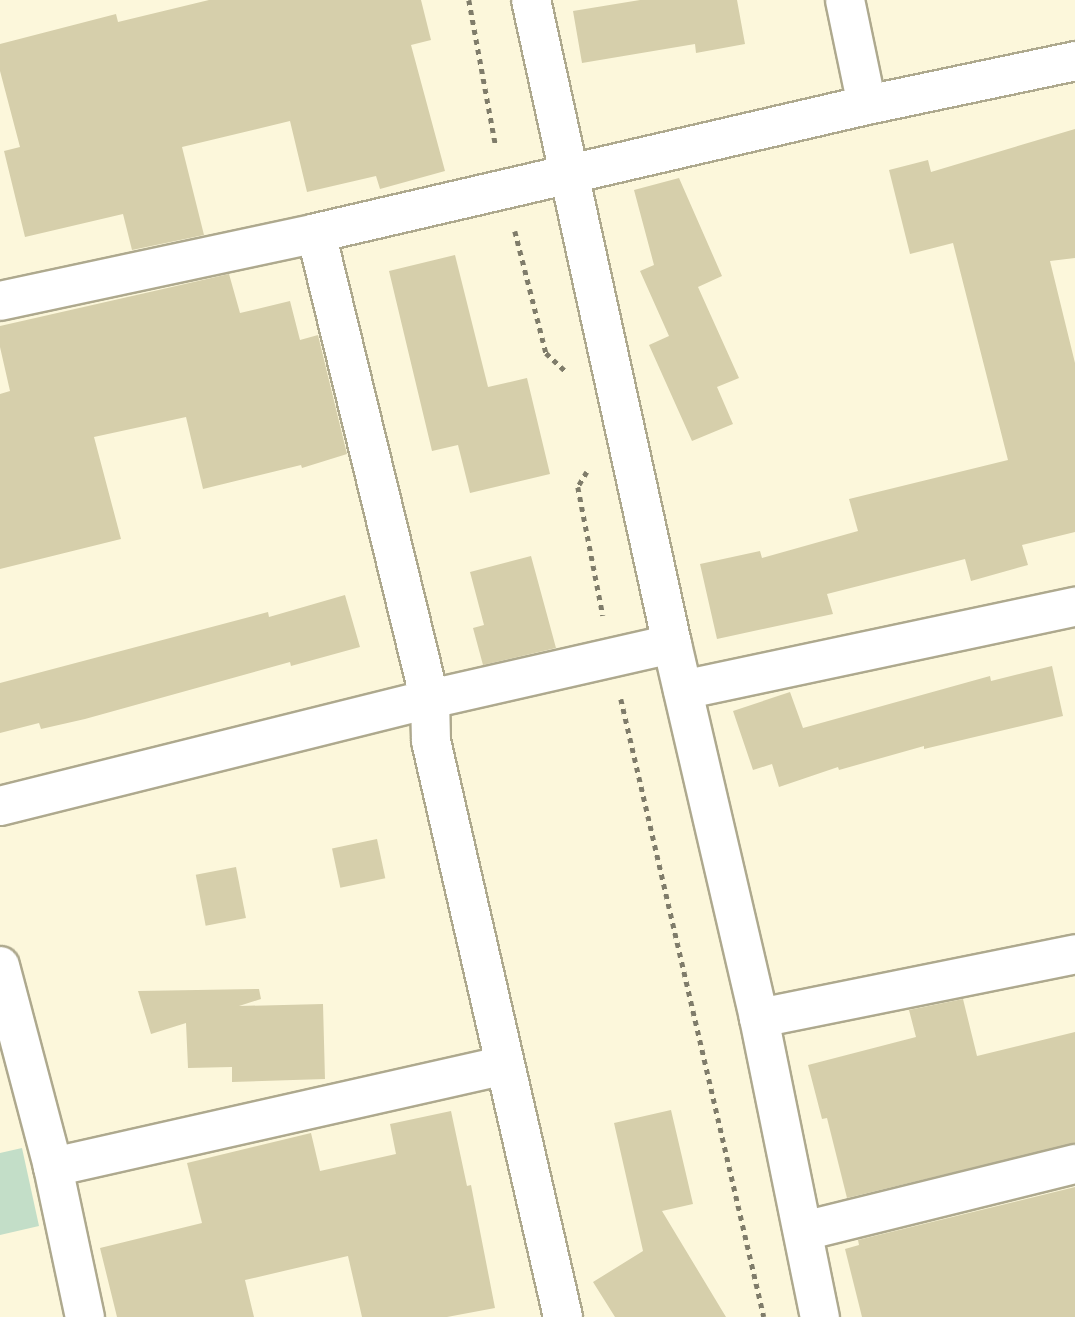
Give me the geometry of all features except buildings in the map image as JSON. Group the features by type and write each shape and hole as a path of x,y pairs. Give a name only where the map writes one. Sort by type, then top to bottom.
{"street":[{"path":"531,0 672,644 759,1018 820,1317"},
{"path":"845,0 867,106"},
{"path":"0,301 316,233 1075,61"},
{"path":"316,233 430,699 431,741 563,1317"},
{"path":"683,690 1075,607"},
{"path":"0,806 430,699 672,644"},
{"path":"759,1018 1075,954"},
{"path":"0,966 54,1167 85,1317"},
{"path":"54,1167 504,1065"},
{"path":"804,1231 1075,1164"}],"green space":[{"path":"22,1148 39,1226 0,1235 0,1153"}]}
